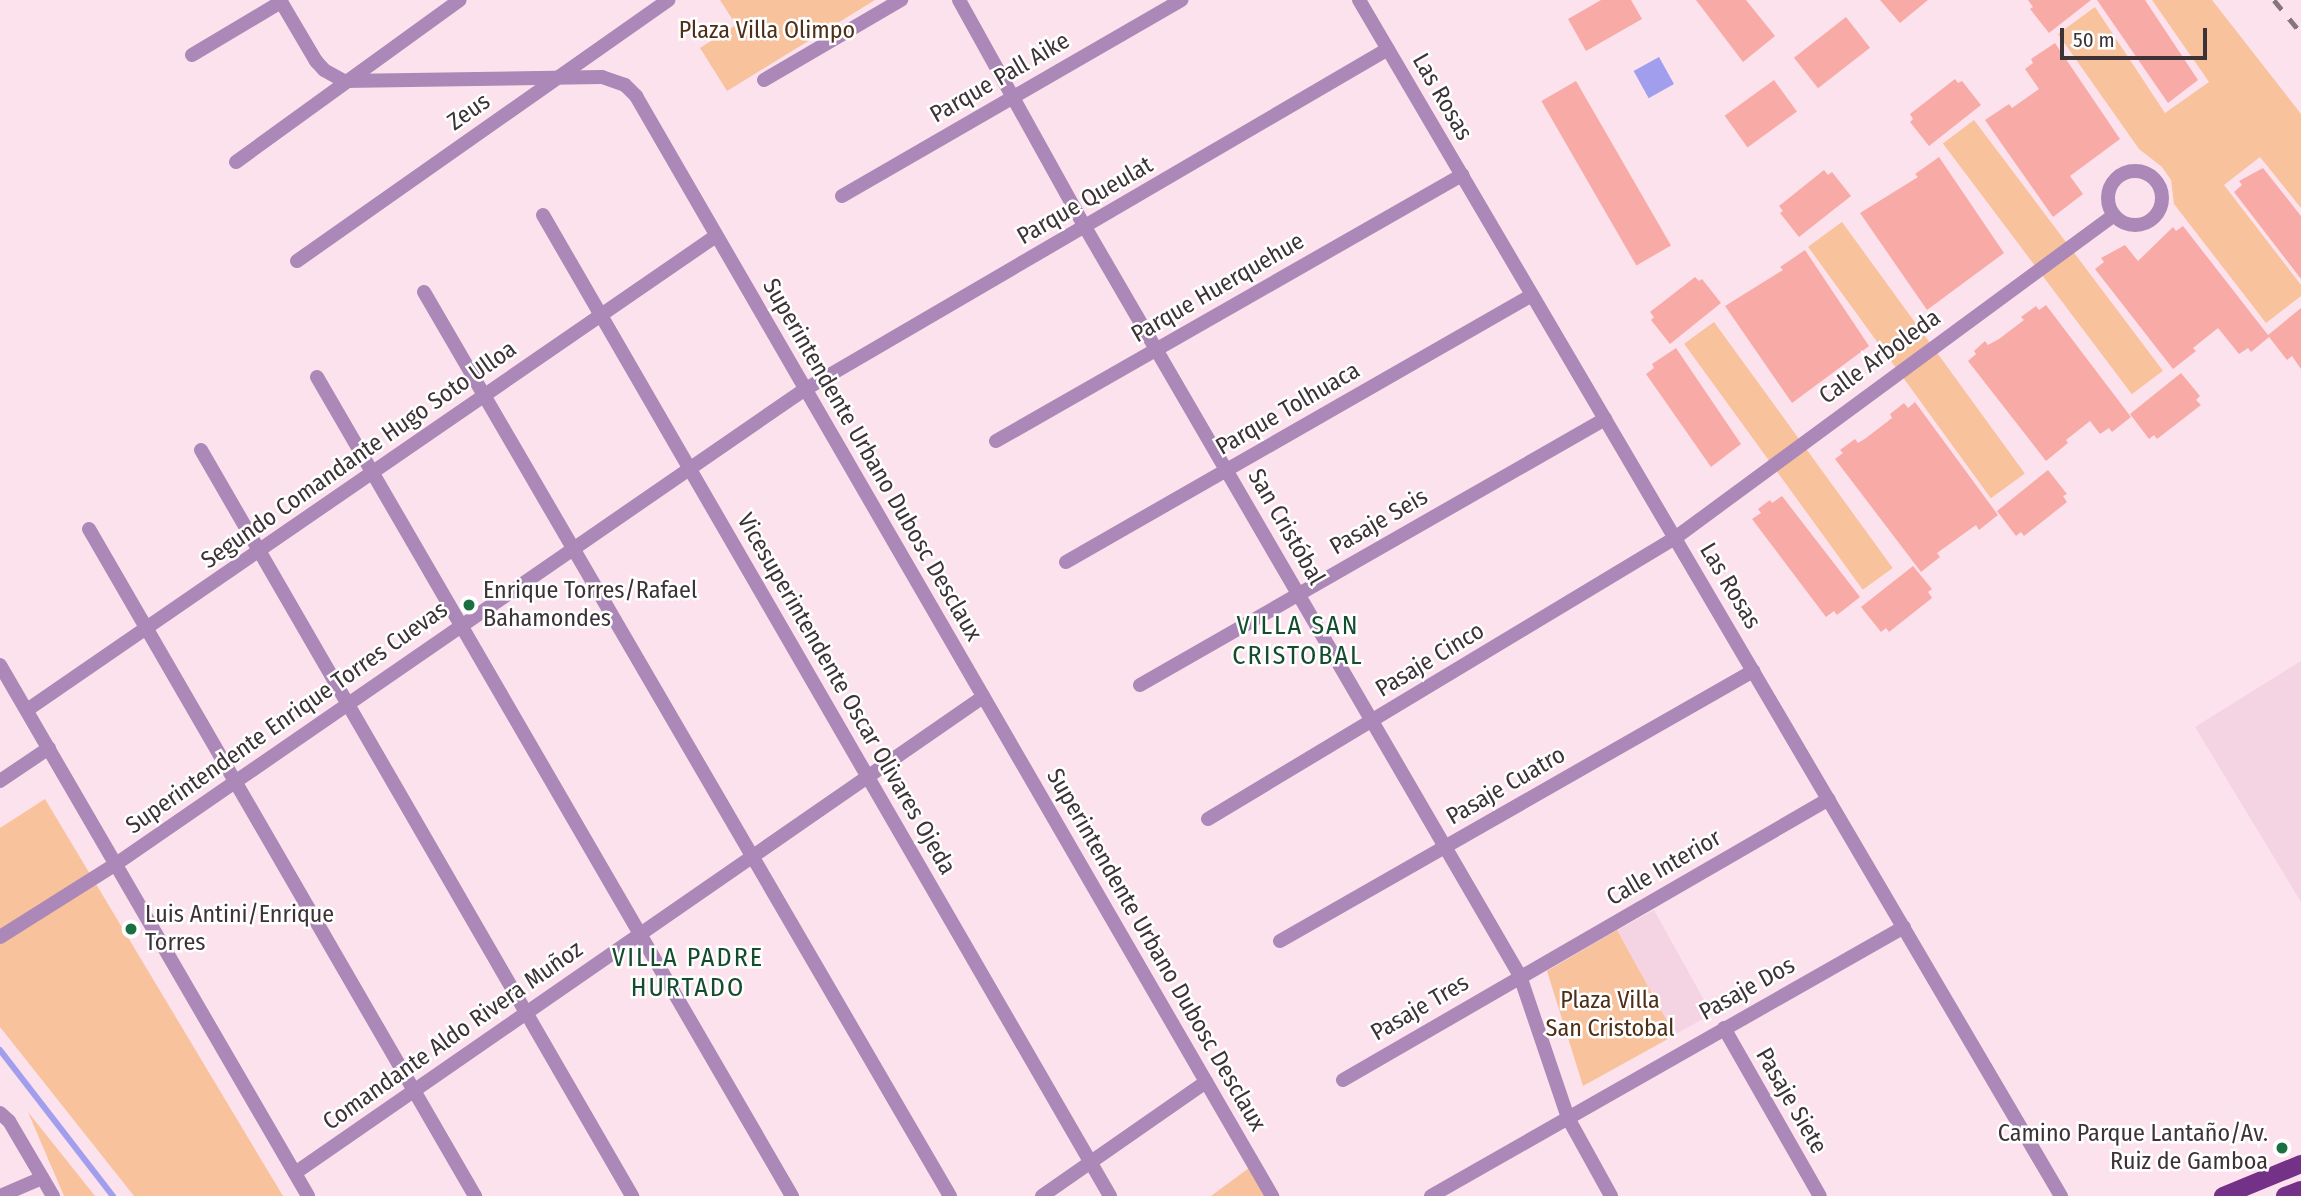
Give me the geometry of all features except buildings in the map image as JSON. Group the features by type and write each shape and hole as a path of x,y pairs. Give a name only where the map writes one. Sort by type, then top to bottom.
{"main road":[{"path":"2223,1196 2301,1164"},
{"path":"2285,1196 2301,1189"}],"street":[{"path":"236,162 344,81 460,0"},
{"name":"Zeus","path":"297,261 667,0"},
{"path":"764,80 901,0"},
{"name":"San Cristóbal","path":"959,0 1085,227 1520,976 1568,1118 1611,1196"},
{"name":"Parque Pall Aike","path":"842,196 1181,0"},
{"name":"Las Rosas","path":"1359,0 2060,1196"},
{"path":"192,55 281,1 316,61 324,70 344,81"},
{"name":"Parque Queulat","path":"804,390 1388,49"},
{"name":"Superintendente Urbano Dubosc Desclaux","path":"344,81 602,76 618,81 631,90 1272,1196"},
{"name":"Parque Huerquehue","path":"996,441 1462,175"},
{"name":"Vicesuperintendente Oscar Olivares Ojeda","path":"543,215 1110,1196"},
{"name":"Calle Arboleda","path":"1675,538 2114,215"},
{"name":"Segundo Comandante Hugo Soto Ulloa","path":"27,710 716,236"},
{"path":"424,292 950,1196"},
{"name":"Parque Tolhuaca","path":"1066,562 1532,295"},
{"path":"317,377 792,1196"},
{"name":"Superintendente Enrique Torres Cuevas","path":"0,937 116,864 804,390"},
{"name":"Pasaje Seis","path":"1140,685 1605,419"},
{"path":"201,450 632,1196"},
{"path":"89,529 475,1196"},
{"name":"Pasaje Cinco","path":"1208,819 1675,538"},
{"path":"0,665 308,1196"},
{"name":"Pasaje Cuatro","path":"1280,941 1754,671"},
{"name":"Comandante Aldo Rivera Muñoz","path":"295,1173 983,697"},
{"path":"0,781 48,748"},
{"name":"Calle Interior","path":"1520,976 1829,799"},
{"name":"Pasaje Dos","path":"1431,1196 1904,927"},
{"name":"Pasaje Tres","path":"1343,1080 1520,976"},
{"name":"Pasaje Siete","path":"1724,1028 1820,1196"},
{"path":"1042,1196 1206,1082"},
{"path":"0,1113 9,1121 52,1196"},
{"path":"0,1196 42,1178"}],"shaded area":[{"path":"1659,57 1674,84 1649,98 1634,71"},
{"path":"2301,661 2301,902 2195,727"},
{"path":"1654,910 1712,1014 1675,1034 1617,930"}],"green space":[{"name":"Plaza Villa Olimpo","path":"720,0 875,0 727,91 700,48 736,25"},
{"path":"2152,0 2212,0 2301,114 2301,208 2260,157 2224,185 2301,285 2301,296 2266,323 2174,204 2171,180 2162,167 2139,149 2058,34 2095,7 2165,113 2209,82"},
{"path":"1974,120 2163,371 2132,394 1943,143"},
{"path":"1842,222 2025,474 1991,498 1808,247"},
{"path":"1714,322 1893,568 1863,590 1684,344"},
{"path":"45,799 283,1196 134,1196 0,1027 0,828"},
{"name":"Plaza Villa San Cristobal","path":"1617,930 1675,1035 1583,1086 1547,971"},
{"path":"28,1112 95,1196 64,1196"},
{"path":"1249,1168 1265,1196 1211,1196"}],"waterway":[{"path":"0,1050 113,1196"}],"railway":[{"path":"2274,0 2301,33"}],"place":[{"name":"Enrique Torres/Rafael Bahamondes","path":"469,605"},
{"name":"Luis Antini/Enrique Torres","path":"131,929"},
{"name":"Camino Parque Lantaño/Av. Ruiz de Gamboa","path":"2282,1148"}],"district":[{"name":"VILLA SAN CRISTOBAL","path":"1298,641"},
{"name":"VILLA PADRE HURTADO","path":"688,973"}]}
